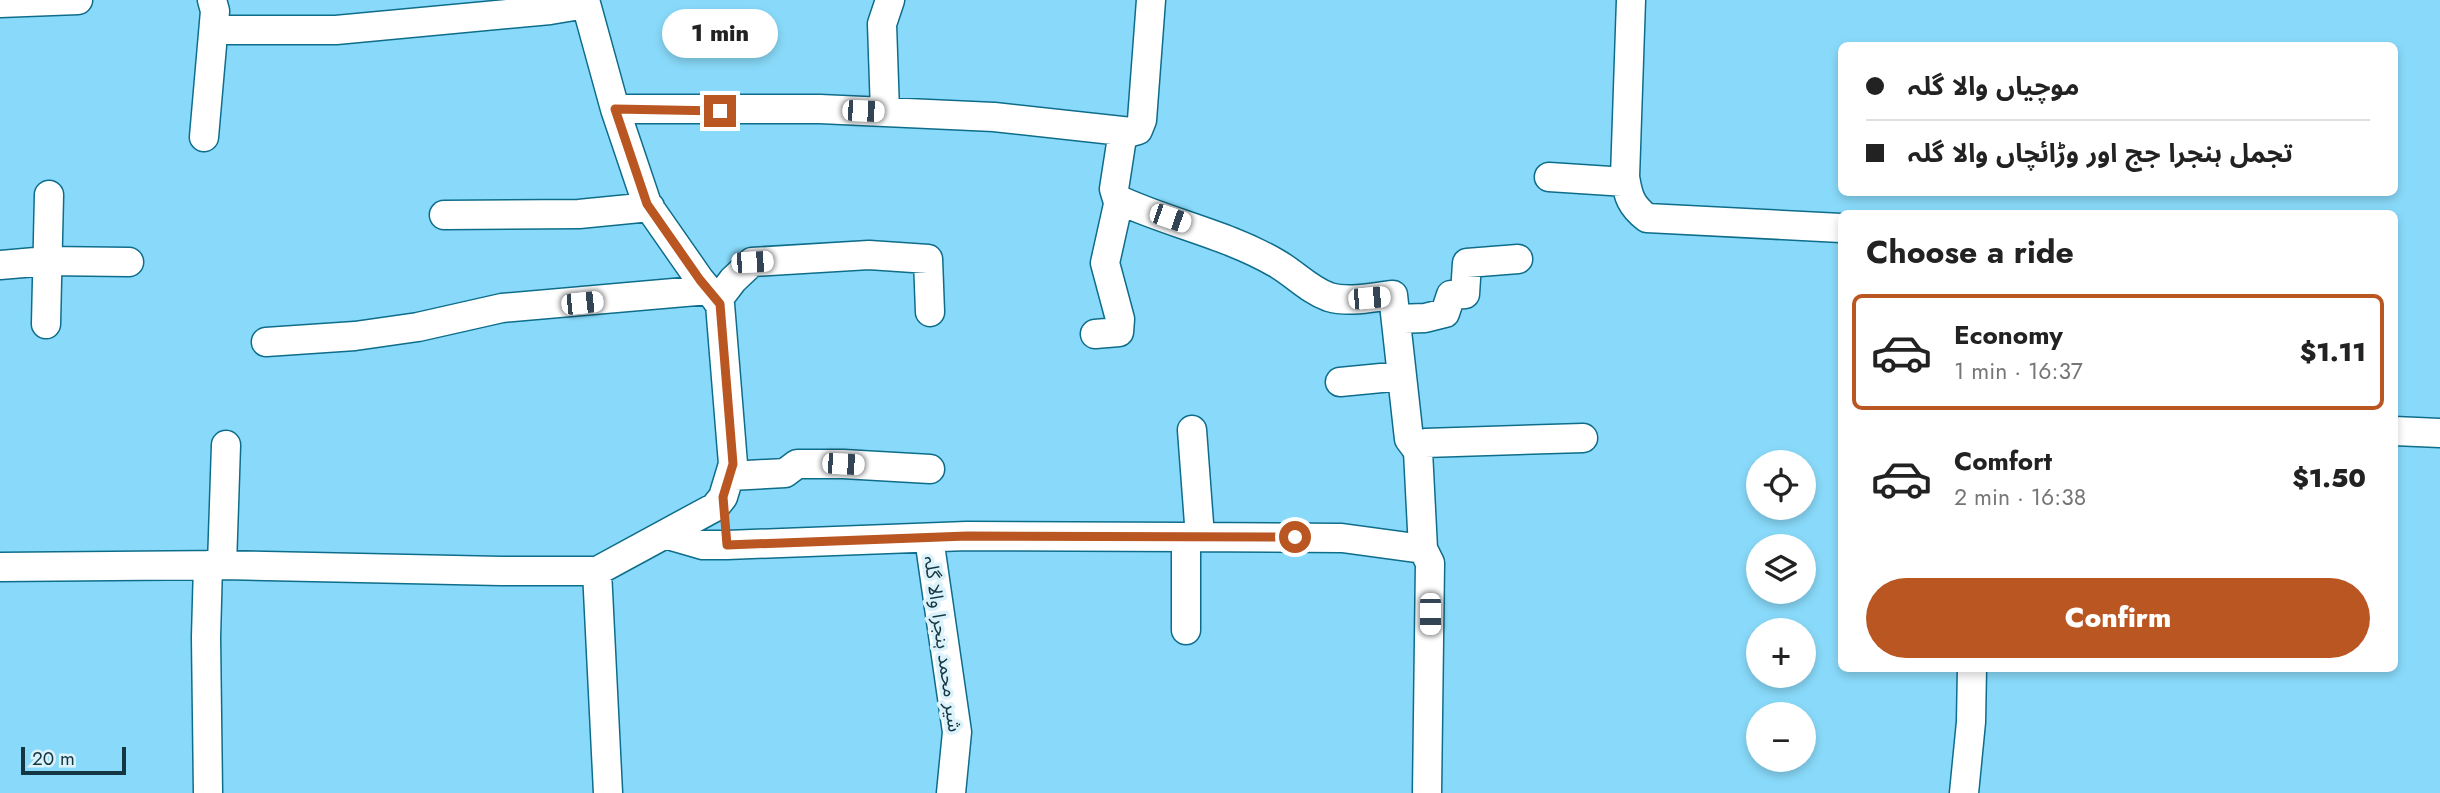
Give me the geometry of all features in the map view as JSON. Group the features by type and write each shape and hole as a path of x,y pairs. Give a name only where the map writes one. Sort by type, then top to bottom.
{"street":[{"path":"0,4 78,0"},
{"path":"204,137 214,30 215,11 212,0"},
{"path":"885,112 882,24 890,0"},
{"path":"615,109 820,109 994,117 1127,132 1139,130 1142,120 1150,0"},
{"path":"1631,0 1627,189 1635,209 1647,218 1838,228"},
{"path":"0,567 215,565 597,571 715,507 726,487 733,464 732,424 720,304 650,207 615,109 586,2 550,10 336,30 214,30"},
{"path":"1095,334 1119,332 1120,319 1105,263 1119,200 1114,188 1127,132"},
{"path":"1549,177 1627,189"},
{"path":"46,324 50,195"},
{"path":"1119,200 1192,226 1276,262 1328,297 1344,300 1393,295 1409,439 1416,449 1423,549 1430,564 1427,793"},
{"path":"444,215 579,214 650,207"},
{"path":"265,342 355,337 418,327 502,308 713,295 752,262 869,255 928,259 930,312"},
{"path":"1396,319 1425,318 1445,313 1451,295 1465,294 1467,263 1518,259"},
{"path":"0,265 47,261 129,262"},
{"path":"1340,382 1402,376"},
{"path":"1186,630 1193,537 1192,430"},
{"path":"2398,432 2440,433"},
{"path":"1416,449 1425,443 1583,438"},
{"path":"208,793 206,637 226,445"},
{"path":"726,487 785,473 797,464 930,469"},
{"path":"726,487 727,545"},
{"path":"665,534 703,545 929,538 1193,537 1342,538 1423,549"},
{"name":"شیر محمد ہنجرا والا گلہ","path":"929,538 957,732 951,793"},
{"path":"597,571 608,793"},
{"path":"1964,793 1971,722 1972,672"}],"route":[{"path":"720,111 615,109 647,204 720,304 732,424 733,464 723,497 727,545 967,536 1295,537"}]}
